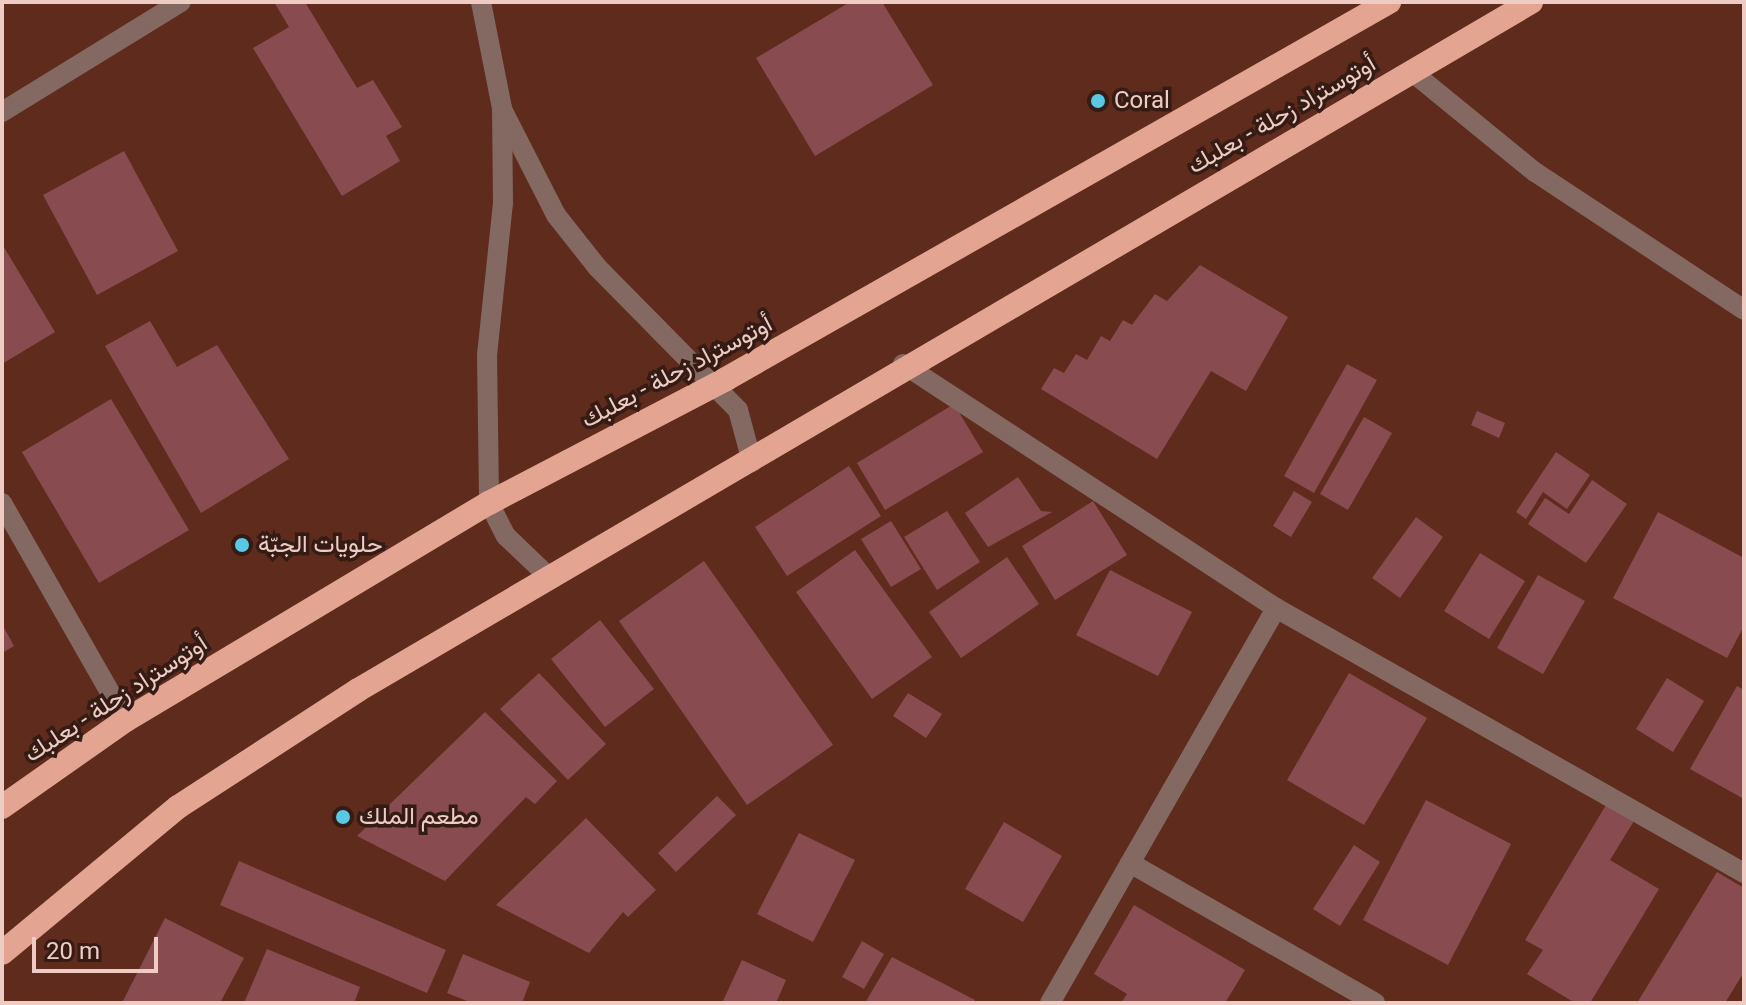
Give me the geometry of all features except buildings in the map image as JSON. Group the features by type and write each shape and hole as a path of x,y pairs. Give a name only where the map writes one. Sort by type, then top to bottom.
{"highway":[{"name":"أوتوستراد زحلة - بعلبك","path":"2,807 126,720 489,503 713,385 1389,2"},
{"name":"أوتوستراد زحلة - بعلبك","path":"2,953 178,807 358,690 752,462 903,364 1531,2"}],"street":[{"path":"2,112 181,2"},
{"path":"481,2 502,108 503,203 487,354 489,503 506,536 550,578"},
{"path":"1411,71 1535,172 1744,310"},
{"path":"502,108 556,215 636,310 738,410 752,462"},
{"path":"903,364 1276,608 1744,873"},
{"path":"2,503 126,720"},
{"path":"1050,1003 1276,608"},
{"path":"1130,863 1375,1003"}],"place":[{"name":"Coral","path":"1098,101"},
{"name":"حلويات الجبّة","path":"242,545"},
{"name":"مطعم الملك","path":"343,817"}]}
